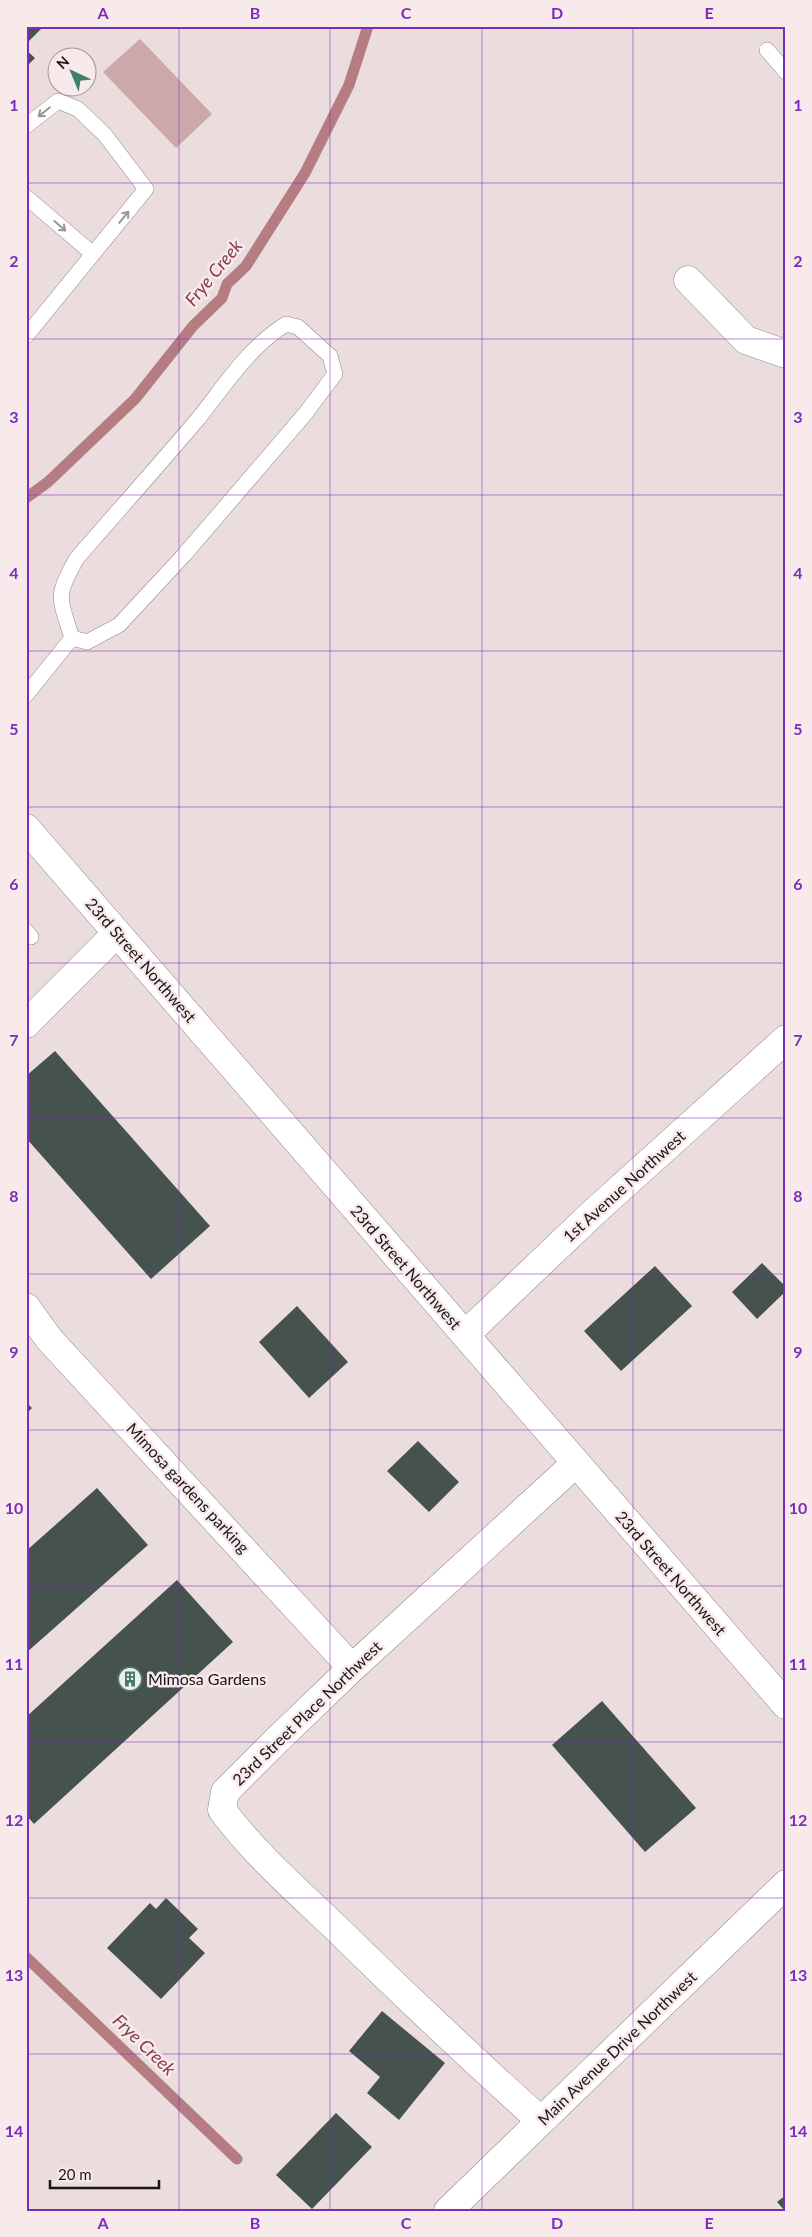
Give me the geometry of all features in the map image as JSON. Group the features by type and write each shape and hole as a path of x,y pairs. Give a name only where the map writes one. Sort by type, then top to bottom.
{"street":[{"path":"688,280 746,340 786,354"},
{"name":"23rd Street Northwest","path":"26,828 786,1705"},
{"path":"26,1024 117,933"},
{"name":"1st Avenue Northwest","path":"464,1335 592,1213 786,1039"},
{"name":"Mimosa gardens parking","path":"26,1307 49,1339 352,1668"},
{"name":"23rd Street Place Northwest","path":"541,2121 448,2037 313,1906 236,1829 222,1810 225,1792 352,1668 576,1462"},
{"name":"Main Avenue Drive Northwest","path":"448,2211 786,1884"}],"lane":[{"path":"767,50 786,72"},
{"path":"26,126 58,101 78,109 105,135 146,189 26,336"},
{"path":"26,197 93,254"},
{"path":"286,324 298,327 330,356 335,374 305,414 184,555 119,625 87,642 72,638 60,600 63,583 78,558 198,419 254,349 270,334 286,324"},
{"path":"26,695 72,638"}],"shaded area":[{"path":"140,39 212,114 176,148 103,72"}],"building":[{"path":"26,26 44,26 26,44"},
{"path":"26,50 35,58 26,67"},
{"path":"55,1051 210,1226 151,1279 26,1138 26,1076"},
{"path":"762,1263 786,1287 786,1291 757,1319 732,1292"},
{"path":"655,1266 692,1306 621,1371 584,1331"},
{"path":"297,1306 348,1362 309,1398 259,1342"},
{"path":"26,1402 32,1408 26,1414"},
{"path":"418,1441 459,1482 429,1512 387,1471"},
{"path":"97,1488 148,1545 26,1653 26,1551"},
{"name":"Mimosa Gardens","path":"177,1580 233,1642 34,1824 26,1815 26,1717"},
{"path":"602,1701 696,1808 645,1852 552,1745"},
{"path":"166,1898 198,1929 189,1938 205,1953 161,1999 107,1948 150,1903 156,1909"},
{"path":"382,2011 445,2063 399,2120 367,2093 380,2077 349,2051"},
{"path":"336,2113 372,2147 312,2209 276,2175"},
{"path":"786,2195 786,2211 785,2211 777,2202"}],"waterway":[{"name":"Frye Creek","path":"26,498 48,482 135,399 193,326 222,298 227,284 246,266 305,173 349,85 368,26"},
{"name":"Frye Creek","path":"26,1957 237,2159"}],"place":[{"name":"Mimosa Gardens","path":"130,1679"}]}
